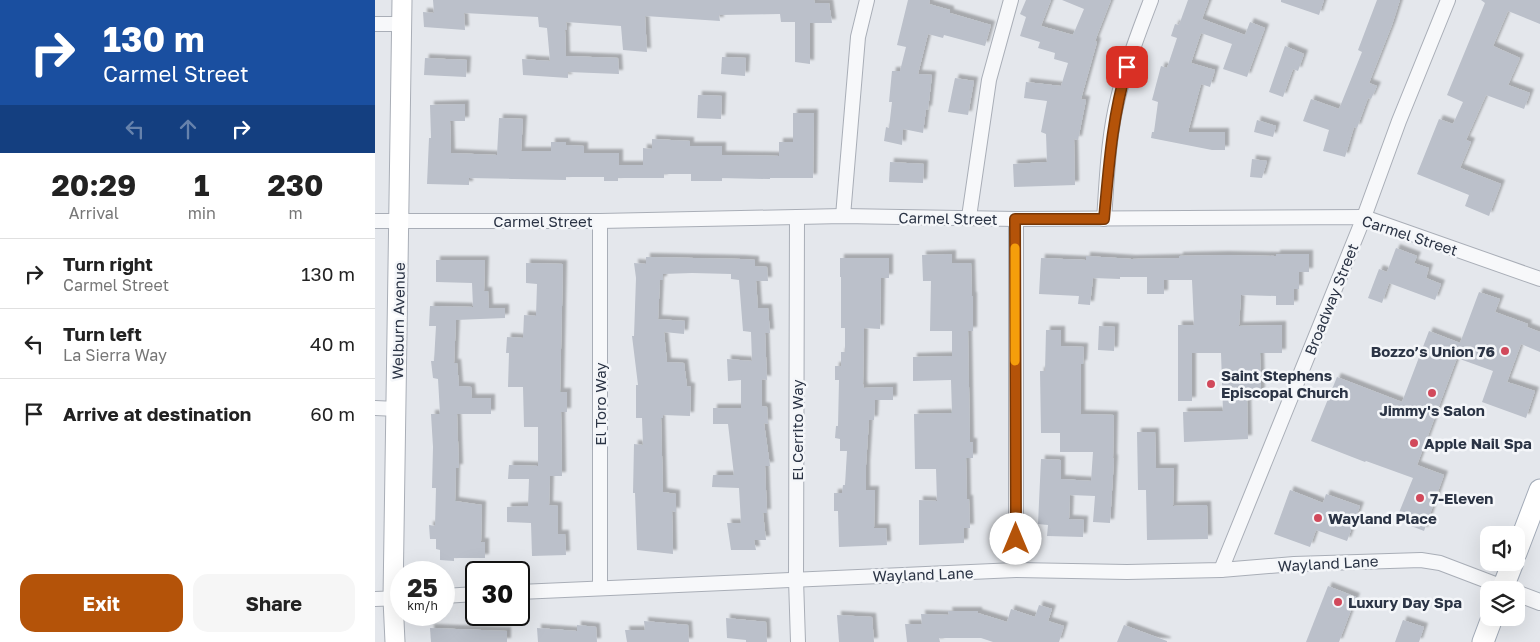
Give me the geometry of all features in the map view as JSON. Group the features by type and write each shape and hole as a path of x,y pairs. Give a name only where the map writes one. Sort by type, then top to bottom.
{"main road":[{"name":"Welburn Avenue","path":"391,561 397,409 402,0"},
{"path":"1525,529 1540,490"},
{"name":"Welburn Avenue","path":"393,626 395,642"},
{"path":"1483,642 1489,626"}],"street":[{"path":"843,216 858,37 867,0"},
{"path":"969,218 989,80 1011,0"},
{"path":"1104,219 1110,146 1118,98 1132,51 1151,0"},
{"name":"Broadway Street","path":"1221,570 1364,217 1399,122 1448,0"},
{"path":"375,24 402,24"},
{"name":"Carmel Street","path":"375,221 600,221 843,216 1015,219 1364,217 1540,279"},
{"name":"El Cerrito Way","path":"797,217 796,579 798,642"},
{"path":"1015,219 1016,570"},
{"name":"El Toro Way","path":"600,221 600,587"},
{"path":"375,408 397,409"},
{"name":"Wayland Lane","path":"530,591 1016,570 1127,572 1221,570 1295,564 1421,560 1440,563 1485,581"},
{"path":"1525,596 1540,602"}],"building":[{"path":"433,0 814,0 815,3 829,3 832,23 810,23 810,64 795,62 795,22 781,22 780,14 719,15 720,21 645,16 647,52 623,50 621,26 566,22 566,56 618,58 619,74 568,72 568,78 523,75 522,59 550,61 547,28 539,27 538,17 464,13 465,30 424,27 423,12 434,13"},
{"path":"908,0 930,0 929,4 950,10 950,13 991,25 985,46 944,35 943,38 928,34 918,74 932,75 923,133 903,129 902,145 884,141 886,127 889,128 892,102 889,102 892,71 900,71 906,47 897,45"},
{"path":"1026,0 1051,0 1041,26 1073,35 1084,9 1062,0 1111,0 1095,41 1097,42 1081,99 1086,100 1078,140 1074,139 1075,185 1014,187 1013,164 1047,162 1046,134 1041,132 1047,101 1024,98 1026,82 1061,86 1068,63 1054,59 1055,53 1038,48 1040,42 1020,36 1026,17 1020,14"},
{"path":"1188,0 1209,0 1202,19 1245,35 1250,22 1265,28 1247,77 1223,69 1232,44 1201,33 1191,63 1215,70 1210,87 1201,84 1188,132 1225,132 1225,150 1212,150 1151,138 1152,132 1154,132 1158,102 1152,100 1161,66 1167,68 1177,38 1171,36 1175,24 1179,25"},
{"path":"1281,0 1324,0 1319,15 1281,2"},
{"path":"1377,0 1400,0 1369,83 1377,86 1371,99 1368,98 1357,128 1354,127 1345,157 1323,151 1329,130 1303,121 1311,99 1339,109 1362,52 1358,50"},
{"path":"1481,0 1540,0 1540,24 1508,11 1493,46 1520,58 1508,85 1530,93 1524,109 1486,95 1466,140 1471,142 1460,168 1501,184 1489,216 1465,206 1469,195 1417,174 1439,119 1453,124 1463,102 1447,95 1485,3"},
{"path":"1285,46 1304,54 1298,71 1293,69 1283,97 1269,92"},
{"path":"722,57 746,58 745,76 721,74"},
{"path":"425,58 467,60 466,77 424,75"},
{"path":"955,78 974,81 968,115 948,112"},
{"path":"698,95 722,96 721,119 697,118"},
{"path":"465,104 465,121 450,121 451,153 497,155 499,118 523,119 521,151 551,151 551,142 566,142 566,145 584,146 584,153 619,153 619,165 643,165 643,148 652,149 652,139 690,141 690,146 722,146 722,155 779,156 779,142 793,142 793,113 814,113 813,178 722,178 722,181 691,181 691,174 664,174 664,178 618,178 618,181 604,181 604,177 566,177 566,180 469,178 469,185 427,184 429,138 431,138 430,105"},
{"path":"1257,120 1276,126 1273,137 1254,132"},
{"path":"1252,159 1267,161 1262,178 1250,177"},
{"path":"890,162 924,164 923,183 889,182"},
{"path":"1396,248 1417,256 1414,263 1429,268 1426,278 1441,284 1435,300 1389,283 1382,303 1368,298 1379,269 1387,272"},
{"path":"952,254 952,263 971,263 973,331 968,331 970,442 973,442 973,458 966,458 970,528 964,528 964,543 919,545 919,500 937,501 936,469 915,469 914,414 952,413 951,380 913,381 913,357 952,356 952,331 930,331 931,281 923,281 922,255"},
{"path":"1276,254 1309,254 1309,272 1299,272 1299,289 1294,289 1294,305 1276,305 1276,296 1241,295 1239,326 1282,325 1282,353 1260,353 1261,395 1247,395 1248,439 1184,442 1183,412 1223,411 1221,353 1192,353 1192,401 1178,401 1178,325 1194,325 1192,280 1164,280 1164,294 1147,294 1147,277 1093,278 1090,305 1078,304 1079,296 1039,294 1041,258 1086,260 1086,256 1132,259 1225,255 1276,256"},
{"path":"646,257 755,260 755,266 767,267 768,281 756,281 758,308 768,308 770,333 765,333 767,380 762,379 762,406 767,407 768,424 764,423 770,466 765,466 767,513 763,513 766,540 754,540 756,550 731,550 727,523 741,523 739,488 712,487 713,475 734,475 728,424 713,424 713,408 741,408 741,380 728,381 727,359 752,361 751,332 743,331 739,280 731,279 731,274 692,273 663,274 663,280 660,280 658,319 685,321 684,334 664,332 667,362 684,363 687,386 691,387 690,416 663,415 663,418 661,418 663,492 676,494 676,512 672,511 673,554 637,550 635,493 633,493 634,444 643,445 642,418 636,418 636,385 638,385 632,336 634,336 636,278 634,263 646,264"},
{"path":"840,258 889,258 889,278 881,278 880,329 864,328 863,384 864,388 893,387 893,400 875,400 874,420 869,420 866,465 866,490 875,490 874,528 886,528 887,545 839,547 838,511 834,511 834,493 842,493 843,485 845,485 847,451 840,451 840,439 835,438 836,426 838,426 839,380 835,380 835,366 841,366 841,352 845,352 845,328 841,328"},
{"path":"436,260 485,260 484,291 488,291 489,308 505,308 505,318 456,320 454,363 457,363 459,386 471,387 472,398 491,398 491,414 457,414 459,468 456,468 455,501 482,505 481,542 485,542 485,558 454,558 454,561 440,560 440,550 436,549 436,539 430,539 429,525 435,526 436,488 432,488 433,447 431,414 440,414 438,379 433,378 431,361 434,361 436,326 429,326 430,306 473,307 472,283 436,282"},
{"path":"526,263 563,264 560,392 567,392 567,412 561,412 562,476 550,476 549,505 558,506 558,534 565,534 566,555 532,556 531,523 507,522 507,507 528,506 529,479 508,479 509,465 538,466 538,427 524,427 523,387 508,387 509,353 506,353 507,337 523,338 524,315 536,316 537,284 526,283"},
{"path":"1479,292 1500,299 1495,312 1528,324 1527,327 1540,332 1540,352 1521,344 1507,382 1535,391 1526,418 1482,402 1493,371 1457,358 1417,465 1444,475 1424,531 1396,520 1413,478 1311,441 1337,377 1402,402 1429,331 1460,343"},
{"path":"1099,326 1115,327 1114,351 1098,350"},
{"path":"1046,330 1061,330 1061,346 1084,347 1083,364 1081,364 1081,414 1114,415 1114,459 1110,523 1093,522 1095,496 1070,495 1069,519 1084,520 1083,537 1047,536 1048,525 1038,524 1041,459 1061,460 1061,479 1091,481 1093,452 1060,452 1060,433 1041,433 1040,371 1045,371"},
{"path":"1137,432 1155,432 1156,468 1174,468 1173,506 1207,505 1208,539 1147,540 1146,490 1138,490"},
{"name":"Wayland Place","path":"1290,490 1323,503 1326,494 1360,506 1347,541 1316,530 1310,547 1274,534"},
{"path":"1328,586 1356,597 1339,642 1306,642"},
{"path":"1039,605 1052,609 1048,621 1064,626 1059,642 993,642 981,638 939,638 940,642 907,642 905,624 922,624 921,614 949,615 948,611 978,611 978,613 1007,622 1011,609 1035,617"},
{"path":"837,615 872,617 874,642 839,642"},
{"path":"726,618 766,622 767,642 746,642 746,640 727,638"},
{"path":"1403,620 1424,627 1419,642 1395,642"},
{"path":"644,621 688,625 689,642 627,642 625,630 645,630"},
{"path":"577,625 596,627 597,642 538,642 537,628 577,631"},
{"path":"1124,625 1167,641 1167,642 1117,642"},
{"path":"430,628 507,631 507,642 431,642"}],"slow traffic":[{"path":"1015,248 1015,361"}],"place":[{"name":"Bozzo’s Union 76","path":"1505,351"},
{"name":"Saint Stephens Episcopal Church","path":"1211,384"},
{"name":"Jimmy's Salon","path":"1432,393"},
{"name":"Apple Nail Spa","path":"1414,443"},
{"name":"7-Eleven","path":"1420,498"},
{"name":"Wayland Place","path":"1318,518"},
{"name":"Luxury Day Spa","path":"1338,602"}],"route":[{"path":"1016,539 1015,219 1104,219 1110,146 1118,98 1127,67"}]}
